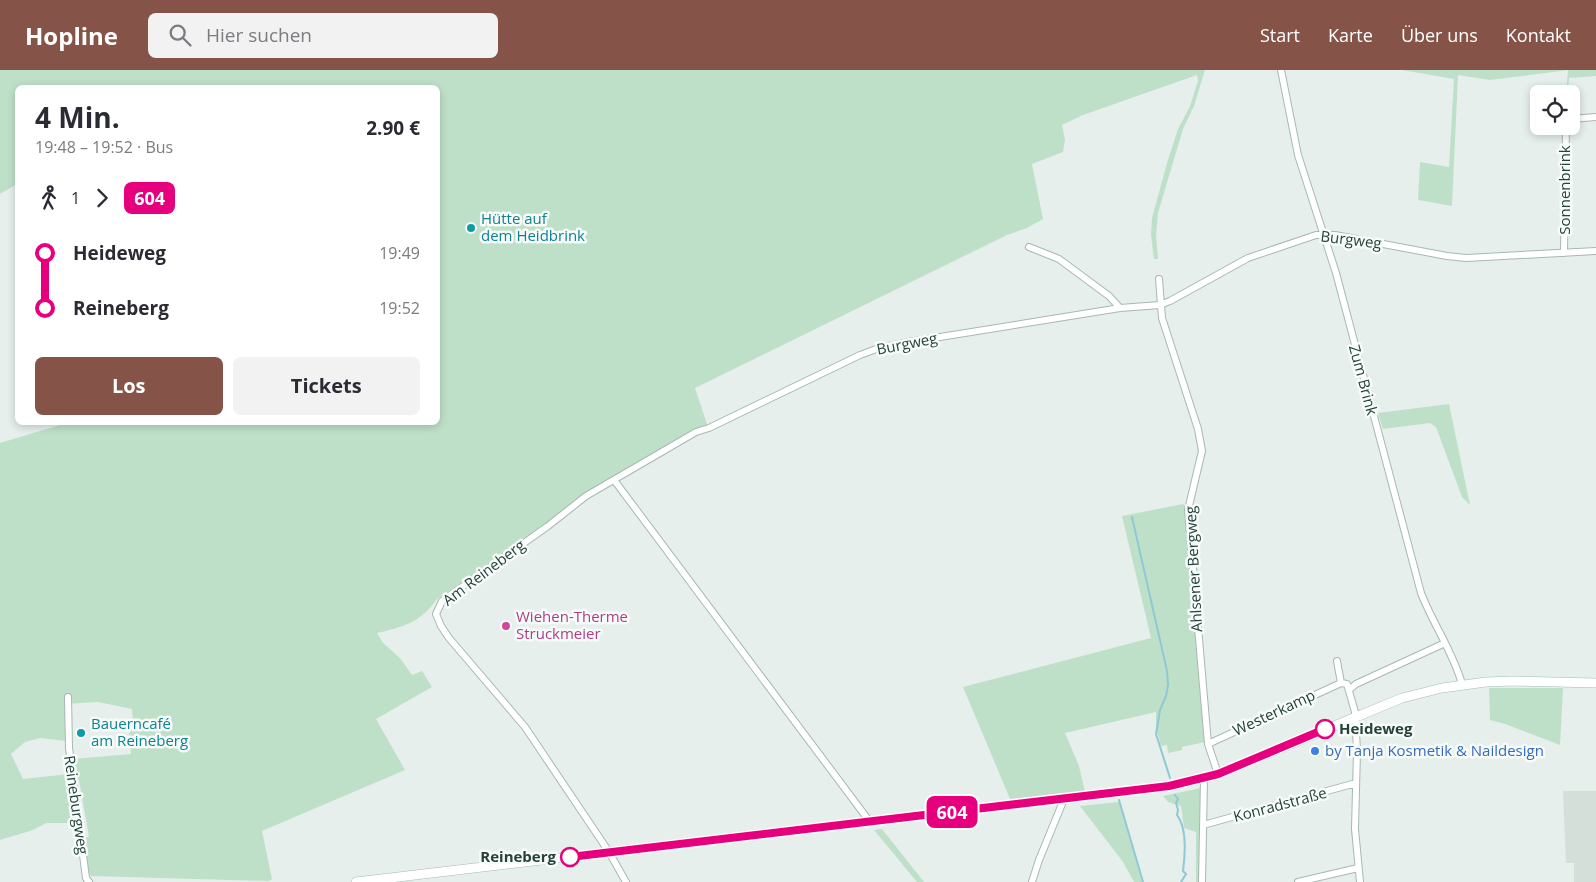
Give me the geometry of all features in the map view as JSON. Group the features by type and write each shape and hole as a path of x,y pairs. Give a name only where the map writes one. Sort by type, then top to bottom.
{"main road":[{"path":"356,882 1169,786 1204,779 1218,774 1402,698 1462,684 1513,680 1596,683"}],"street":[{"name":"Zum Brink","path":"1280,70 1298,155 1336,273 1421,594 1429,613 1446,643 1462,684"},
{"path":"1580,118 1596,116"},
{"name":"Sonnenbrink","path":"1564,253 1566,135"},
{"name":"Burgweg","path":"709,428 860,355 879,348 1120,308 1160,305 1248,258 1308,237 1336,235 1466,258 1596,251"},
{"path":"1029,246 1059,259 1109,296 1120,308"},
{"name":"Ahlsener Bergweg","path":"1159,279 1162,318 1198,429 1202,451 1188,510 1208,744 1218,774"},
{"name":"Am Reineberg","path":"609,852 525,728 449,638 436,614 442,601 548,526 586,496 696,432 709,428"},
{"path":"614,480 870,822"},
{"path":"1350,689 1356,684 1446,643"},
{"path":"1337,661 1341,683 1347,684 1350,689 1354,717 1357,751 1355,829 1360,882"},
{"name":"Westerkamp","path":"1208,744 1341,683"},
{"name":"Reineburgweg","path":"68,697 68,748 86,878 89,882"},
{"path":"1202,882 1204,779"},
{"name":"Konradstraße","path":"1203,825 1356,784"},
{"path":"1032,882 1064,799"},
{"path":"609,852 626,882"},
{"path":"1298,882 1358,868"}],"shaded area":[{"path":"1563,791 1596,791 1596,882 1574,882 1574,863 1566,863"}],"green space":[{"path":"0,70 1205,70 1194,106 1183,129 1158,213 1156,236 1158,259 1154,259 1151,235 1152,218 1178,129 1190,106 1198,81 1197,75 1083,115 1062,125 1065,140 1063,152 1032,164 1043,219 695,388 708,427 696,431 546,525 437,599 418,618 404,626 377,633 383,643 400,658 412,675 422,671 432,687 376,719 405,770 262,831 272,879 269,881 91,876 88,871 82,837 89,837 79,780 75,779 73,759 131,754 129,734 133,725 132,709 98,702 66,704 66,741 40,738 25,742 11,754 23,779 69,774 75,823 46,823 33,830 0,840 0,443 60,425 440,425 440,85 15,85 15,185 0,194"},
{"path":"1402,70 1568,70 1490,80 1458,75 1452,206 1418,200 1420,162 1449,167 1454,79"},
{"path":"1568,70 1596,70 1596,76 1569,78 1569,85 1567,85"},
{"path":"1449,404 1470,505 1462,497 1436,427 1430,423 1383,429 1378,413"},
{"path":"1183,504 1186,510 1205,742 1182,747 1182,750 1168,753 1167,745 1161,746 1156,728 1156,712 1065,733 1079,766 1085,792 1010,799 963,687 1151,638 1122,516"},
{"path":"1489,688 1563,688 1560,745 1490,720"},
{"path":"1201,788 1200,882 1196,882 1196,832 1184,828 1181,806 1168,802 1163,796"},
{"path":"1119,802 1142,882 1134,882 1123,862 1080,806"},
{"path":"882,829 924,882 917,882 874,830"}],"waterway":[{"path":"1132,517 1167,671 1168,685 1160,710 1156,734 1170,778"},
{"path":"1175,795 1178,799 1176,803 1177,815 1184,834 1183,871 1186,874 1181,882"},
{"path":"1119,800 1143,882"}],"bus line":[{"name":"604","path":"570,857 1169,786 1204,779 1241,766 1325,729"}],"place":[{"name":"Hütte auf dem Heidbrink","path":"471,228"},
{"name":"Wiehen-Therme Struckmeier","path":"506,626"},
{"name":"Heideweg","path":"1325,729"},
{"name":"Bauerncafé am Reineberg","path":"81,733"},
{"name":"by Tanja Kosmetik & Naildesign","path":"1315,751"},
{"name":"Reineberg","path":"570,857"}]}
